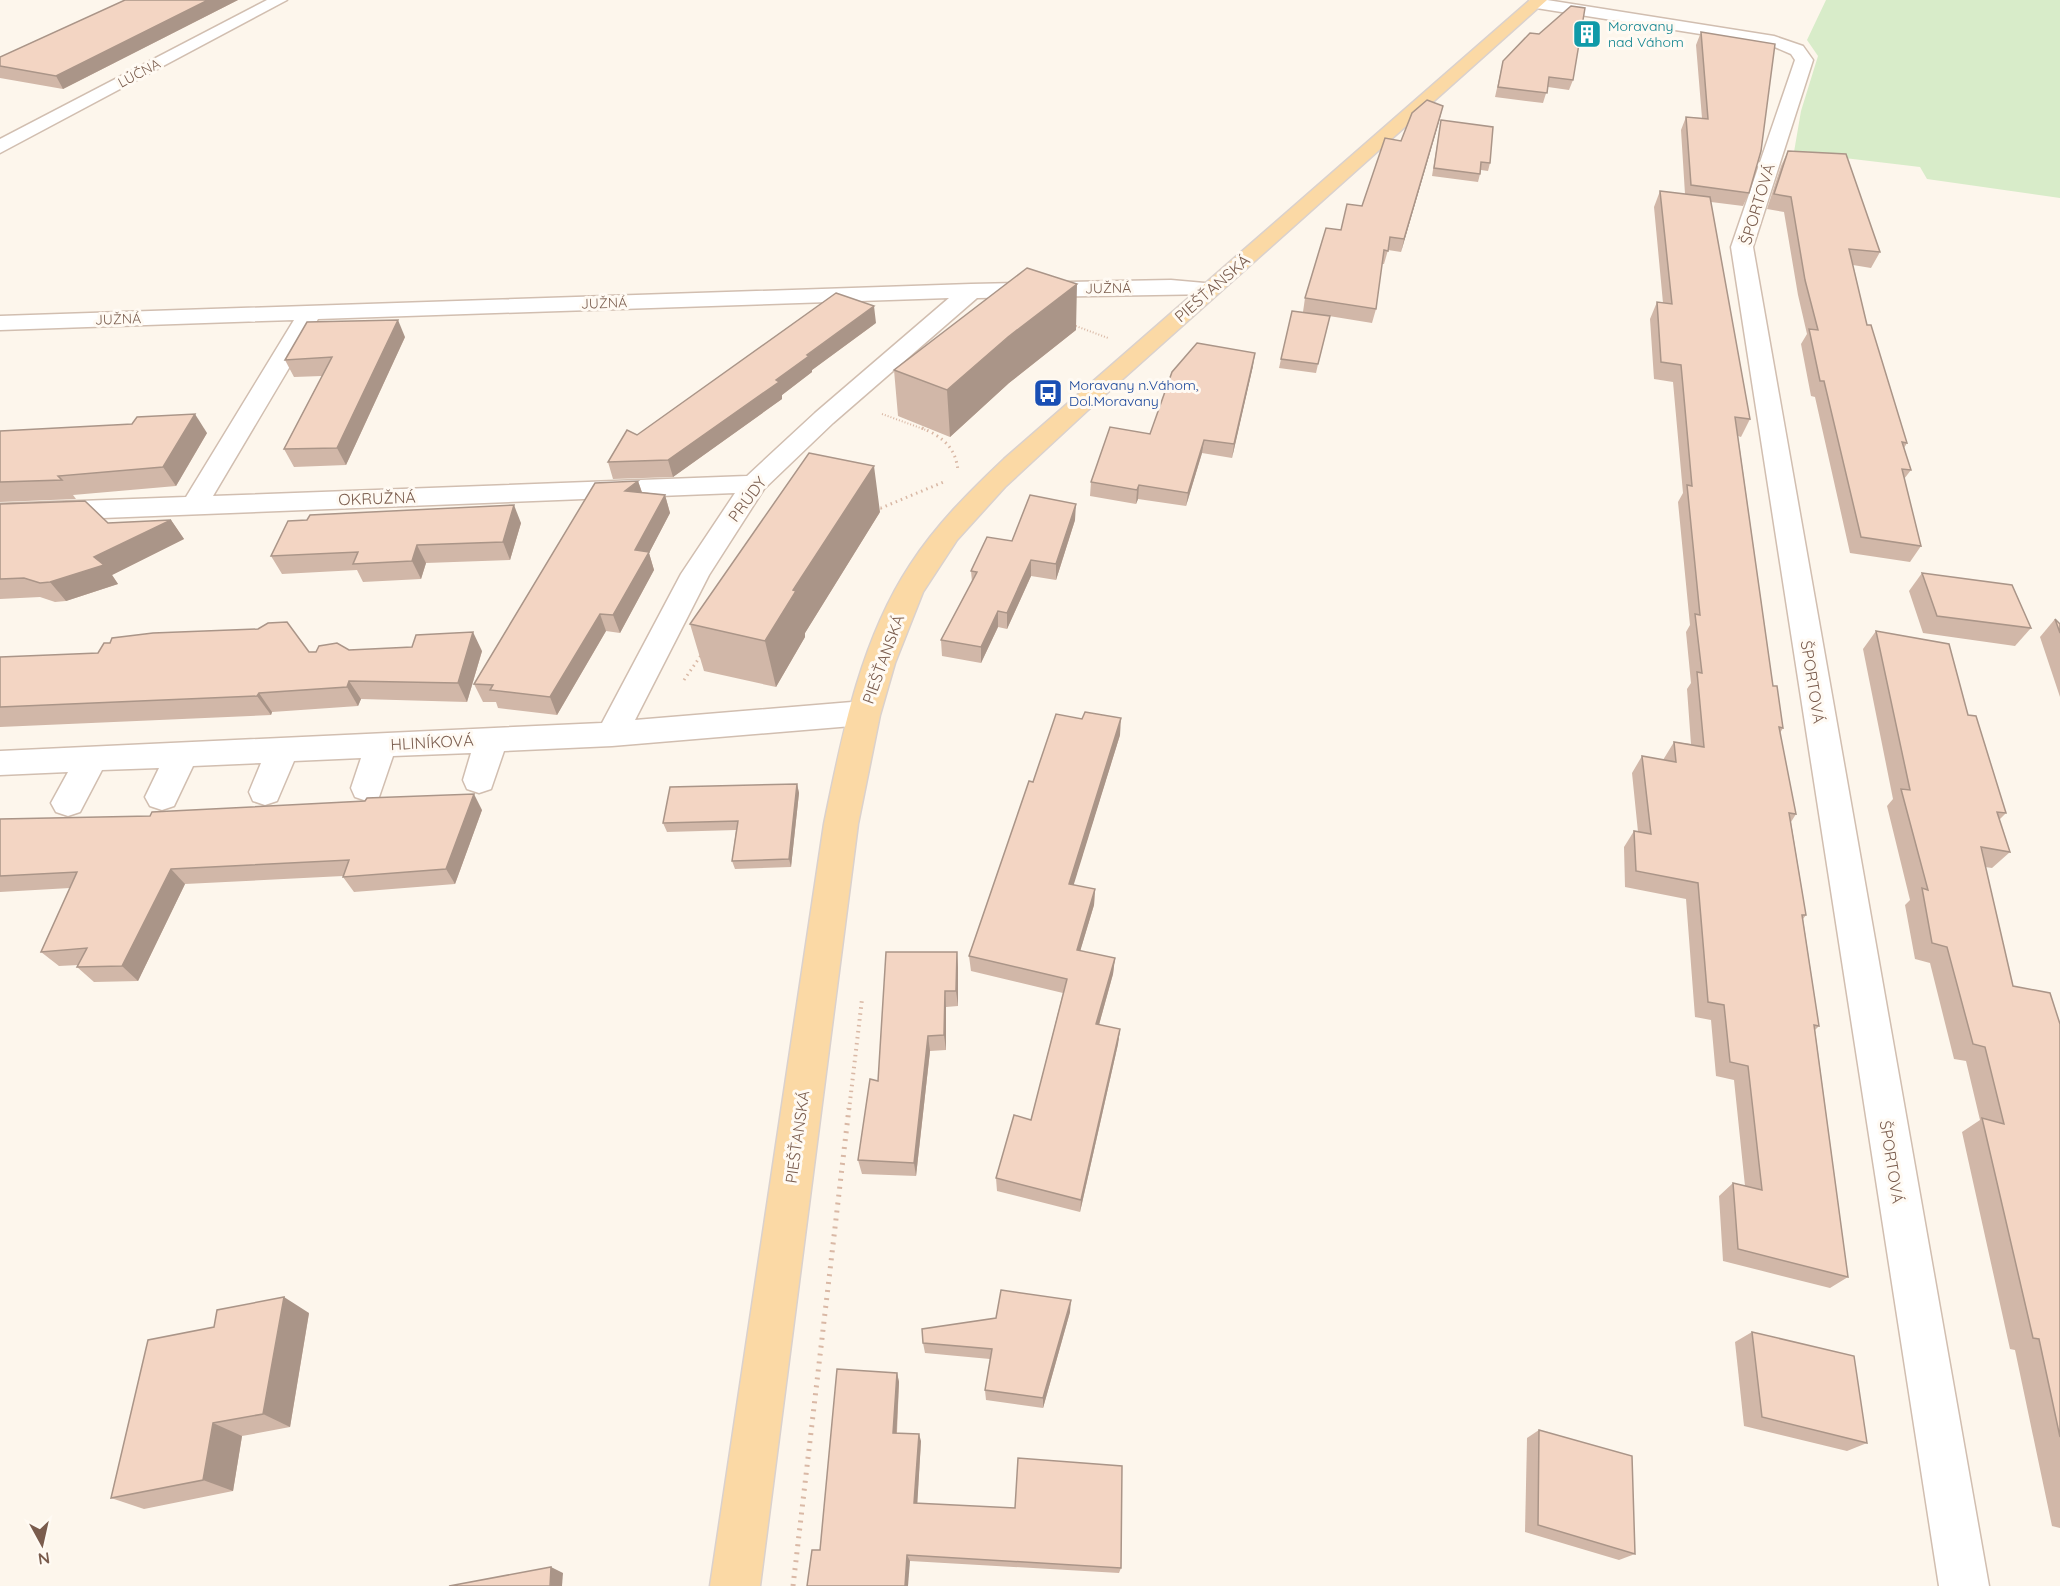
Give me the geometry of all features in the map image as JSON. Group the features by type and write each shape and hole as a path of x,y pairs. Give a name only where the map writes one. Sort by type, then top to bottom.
{"main road":[{"name":"PIEŠŤANSKÁ","path":"735,1586 839,842 864,713 898,612 920,569 940,543 997,480 1208,289 1342,175 1537,2"}],"street":[{"name":"LÚČNA","path":"0,147 279,0"},
{"name":"ŠPORTOVÁ","path":"1537,2 1774,41 1797,50 1804,60 1742,247 1964,1586"},
{"name":"JUŽNÁ","path":"0,323 971,291 1171,286 1208,289"},
{"name":"PRÚDY","path":"612,734 695,574 754,484 824,418 971,291"},
{"path":"195,504 310,313"},
{"name":"OKRUŽNÁ","path":"0,513 754,484"},
{"name":"HLINÍKOVÁ","path":"0,763 80,780 374,765 485,758 612,734 864,713"}],"path":[{"path":"1073,325 1117,342"},
{"path":"874,420 891,406"},
{"path":"870,506 881,508 947,480 958,472 960,459 947,439 882,414"},
{"path":"682,683 702,653"},
{"path":"793,1586 863,991"}],"green space":[{"path":"1826,0 2060,0 2060,198 1927,179 1920,167 1794,152 1801,111 1818,56 1807,40"}],"building":[{"path":"125,0 208,0 56,76 0,66 0,57"},
{"path":"1571,6 1585,8 1573,80 1549,77 1547,93 1498,87 1503,61 1530,33 1539,34"},
{"path":"1701,32 1775,44 1761,151 1749,193 1691,185 1686,117 1708,119"},
{"path":"1427,100 1443,106 1404,239 1390,237 1388,251 1384,250 1376,309 1305,298 1326,228 1341,230 1347,204 1362,206 1385,138 1401,141 1412,113"},
{"path":"1441,120 1493,127 1490,163 1481,162 1480,174 1434,168"},
{"path":"1788,151 1846,154 1880,252 1849,249 1867,325 1871,325 1907,443 1902,442 1911,470 1902,469 1921,546 1861,537 1824,381 1820,381 1809,329 1818,330 1805,280 1791,197 1774,194"},
{"path":"1660,191 1710,197 1750,419 1735,417 1773,686 1777,686 1783,728 1779,727 1796,814 1789,813 1806,915 1802,915 1819,1026 1814,1025 1848,1277 1738,1249 1733,1183 1762,1190 1748,1066 1730,1062 1724,1005 1708,1002 1698,883 1636,871 1634,831 1651,834 1642,756 1676,762 1674,742 1704,747 1697,672 1702,673 1695,614 1700,615 1687,485 1692,486 1681,365 1661,362 1657,302 1672,304"},
{"path":"1027,268 1077,284 1008,337 947,390 894,370"},
{"path":"836,293 874,306 776,380 779,382 668,460 608,462 627,430 637,435"},
{"path":"1292,311 1330,316 1318,364 1281,359"},
{"path":"398,320 337,448 284,449 332,357 285,360 307,322"},
{"path":"1197,343 1255,353 1234,444 1204,440 1188,493 1139,485 1137,490 1091,482 1110,427 1150,434 1172,372"},
{"path":"195,414 163,467 58,476 62,480 0,482 0,431 132,424 137,417"},
{"path":"809,453 874,466 793,590 796,591 765,641 690,624"},
{"path":"638,481 625,491 665,495 635,550 649,552 613,615 600,614 550,697 490,690 493,685 474,684 595,483"},
{"path":"1030,495 1076,504 1056,564 1031,560 1007,613 998,611 981,647 941,640 977,572 971,571 987,537 1012,541"},
{"path":"85,501 108,523 171,520 94,557 104,565 50,582 40,583 24,578 0,579 0,504"},
{"path":"514,505 503,542 417,545 412,561 353,564 358,552 271,556 288,521 307,520 310,515"},
{"path":"1922,573 2012,585 2031,628 1937,616"},
{"path":"287,622 309,652 316,652 319,646 337,643 349,650 412,647 416,635 473,632 458,683 349,681 347,687 259,693 257,696 0,707 0,657 98,653 104,643 110,643 112,638 153,633 258,629 268,623"},
{"path":"1876,631 1949,644 1968,715 1976,716 2006,813 1997,812 2010,852 1981,847 2013,986 2050,993 2060,1024 2060,1437 2039,1339 2033,1338 1982,1118 2004,1124 1985,1047 1973,1044 1947,947 1932,943 1922,888 1928,890 1901,789 1910,790"},
{"path":"1085,712 1121,718 1069,884 1095,889 1077,950 1115,958 1096,1024 1120,1029 1081,1200 996,1178 1014,1115 1031,1120 1067,979 969,956 1029,781 1033,782 1056,714 1082,719"},
{"path":"797,784 789,859 732,861 738,821 663,823 670,787"},
{"path":"474,794 446,869 343,877 349,860 171,869 122,966 77,967 87,948 41,952 77,872 0,876 0,819 150,816 152,812 365,801 367,798"},
{"path":"886,952 957,952 956,991 945,991 944,1035 928,1036 914,1163 858,1160 870,1079 878,1081"},
{"path":"1001,1290 1071,1300 1043,1398 985,1390 992,1349 923,1343 922,1329 996,1318"},
{"path":"284,1297 263,1414 213,1423 203,1480 111,1498 148,1340 214,1327 217,1310"},
{"path":"1752,1332 1854,1356 1867,1443 1762,1417"},
{"path":"837,1369 897,1373 893,1433 919,1434 914,1503 1015,1508 1018,1458 1122,1466 1121,1568 907,1555 905,1586 807,1586 812,1550 820,1550"},
{"path":"1539,1430 1632,1456 1635,1554 1538,1525"},
{"path":"551,1567 550,1586 449,1586"}],"place":[{"name":"Moravany nad Váhom","path":"1587,34"},
{"name":"Moravany n.Váhom, Dol.Moravany","path":"1048,393"}]}
